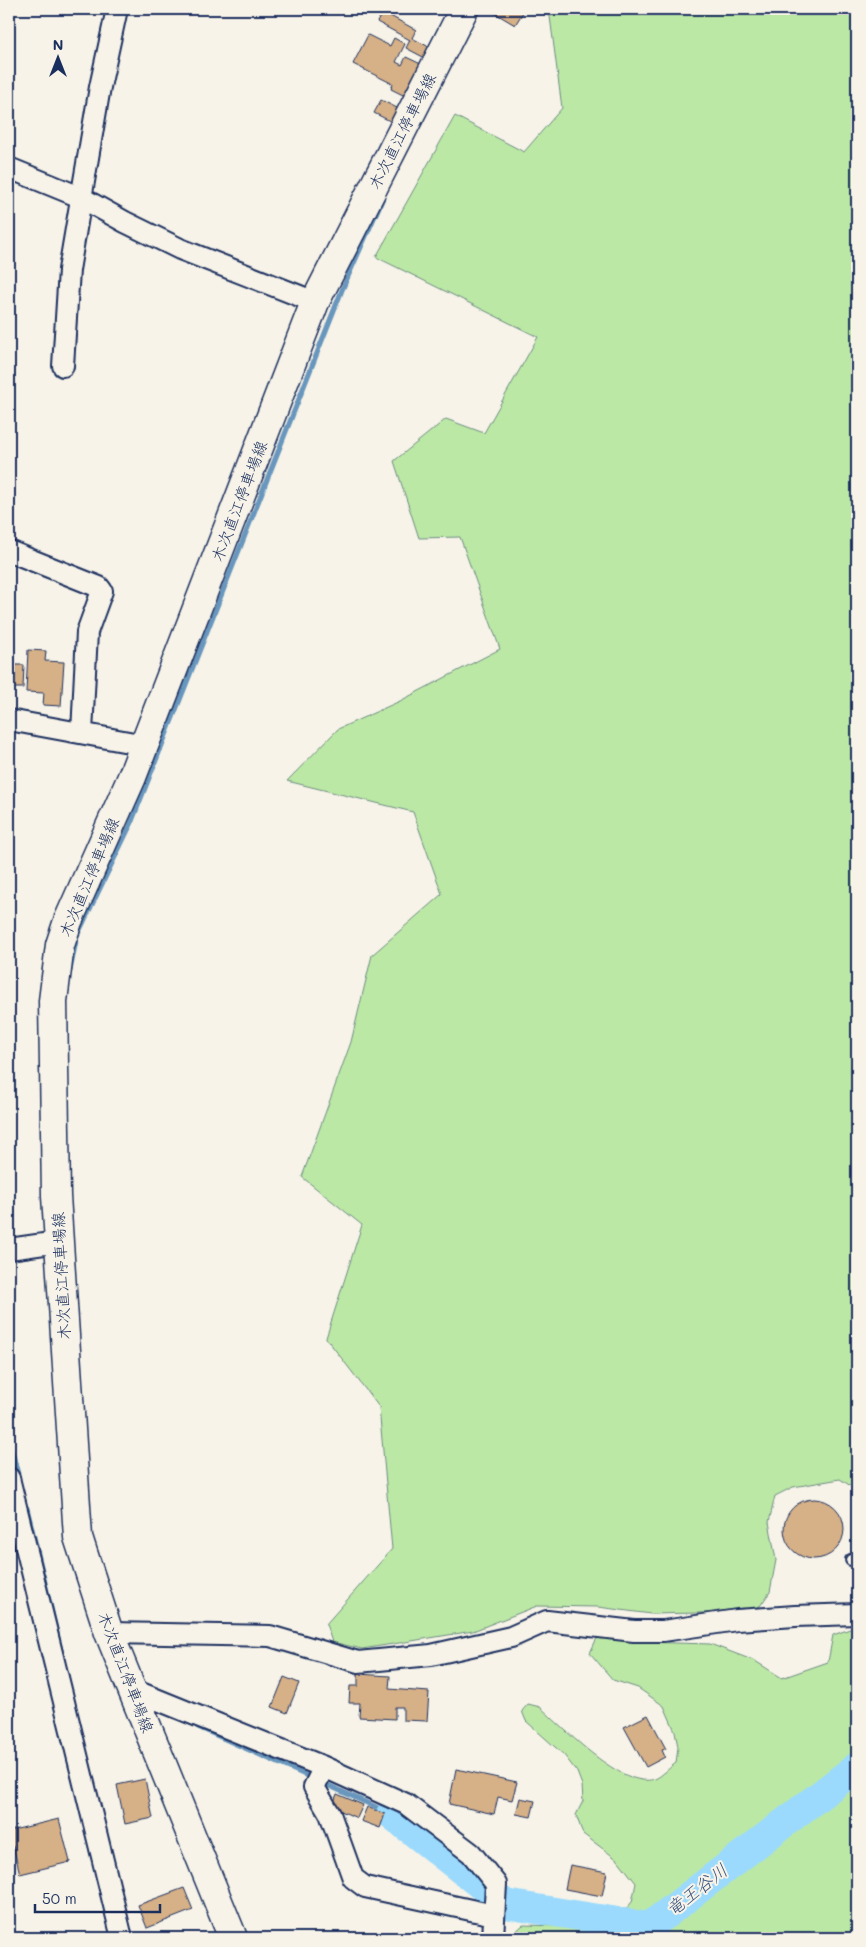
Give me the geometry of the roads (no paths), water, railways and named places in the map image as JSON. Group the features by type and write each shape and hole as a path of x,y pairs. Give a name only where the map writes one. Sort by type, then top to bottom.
{"main road":[{"name":"木次直江停車場線","path":"233,1938 109,1633 78,1537 58,1242 53,1001 60,945 68,921 84,881 132,777 315,302 464,9"}],"street":[{"path":"63,366 69,270 80,197 109,42 118,9"},
{"path":"9,168 80,197 124,222 180,249 315,302"},
{"path":"9,551 99,587 102,591 87,632 82,733"},
{"path":"9,720 145,744"},
{"path":"9,1250 58,1242"},
{"path":"9,1478 122,1938"},
{"path":"109,1633 270,1636 358,1662 431,1655 511,1637 547,1620 634,1630 663,1631 737,1620 857,1614"},
{"path":"131,1689 324,1767 406,1804 471,1853 496,1884 493,1938"},
{"path":"324,1767 314,1787 330,1814 353,1878 365,1887 494,1916"}],"waterway":[{"path":"70,971 77,936 130,826 342,290 383,198"},
{"path":"9,1439 19,1478"},
{"path":"27,1508 63,1658"},
{"path":"198,1727 314,1779"},
{"name":"竜王谷川","path":"391,1814 505,1904 649,1927 857,1767"},
{"path":"321,1782 391,1814"}]}
